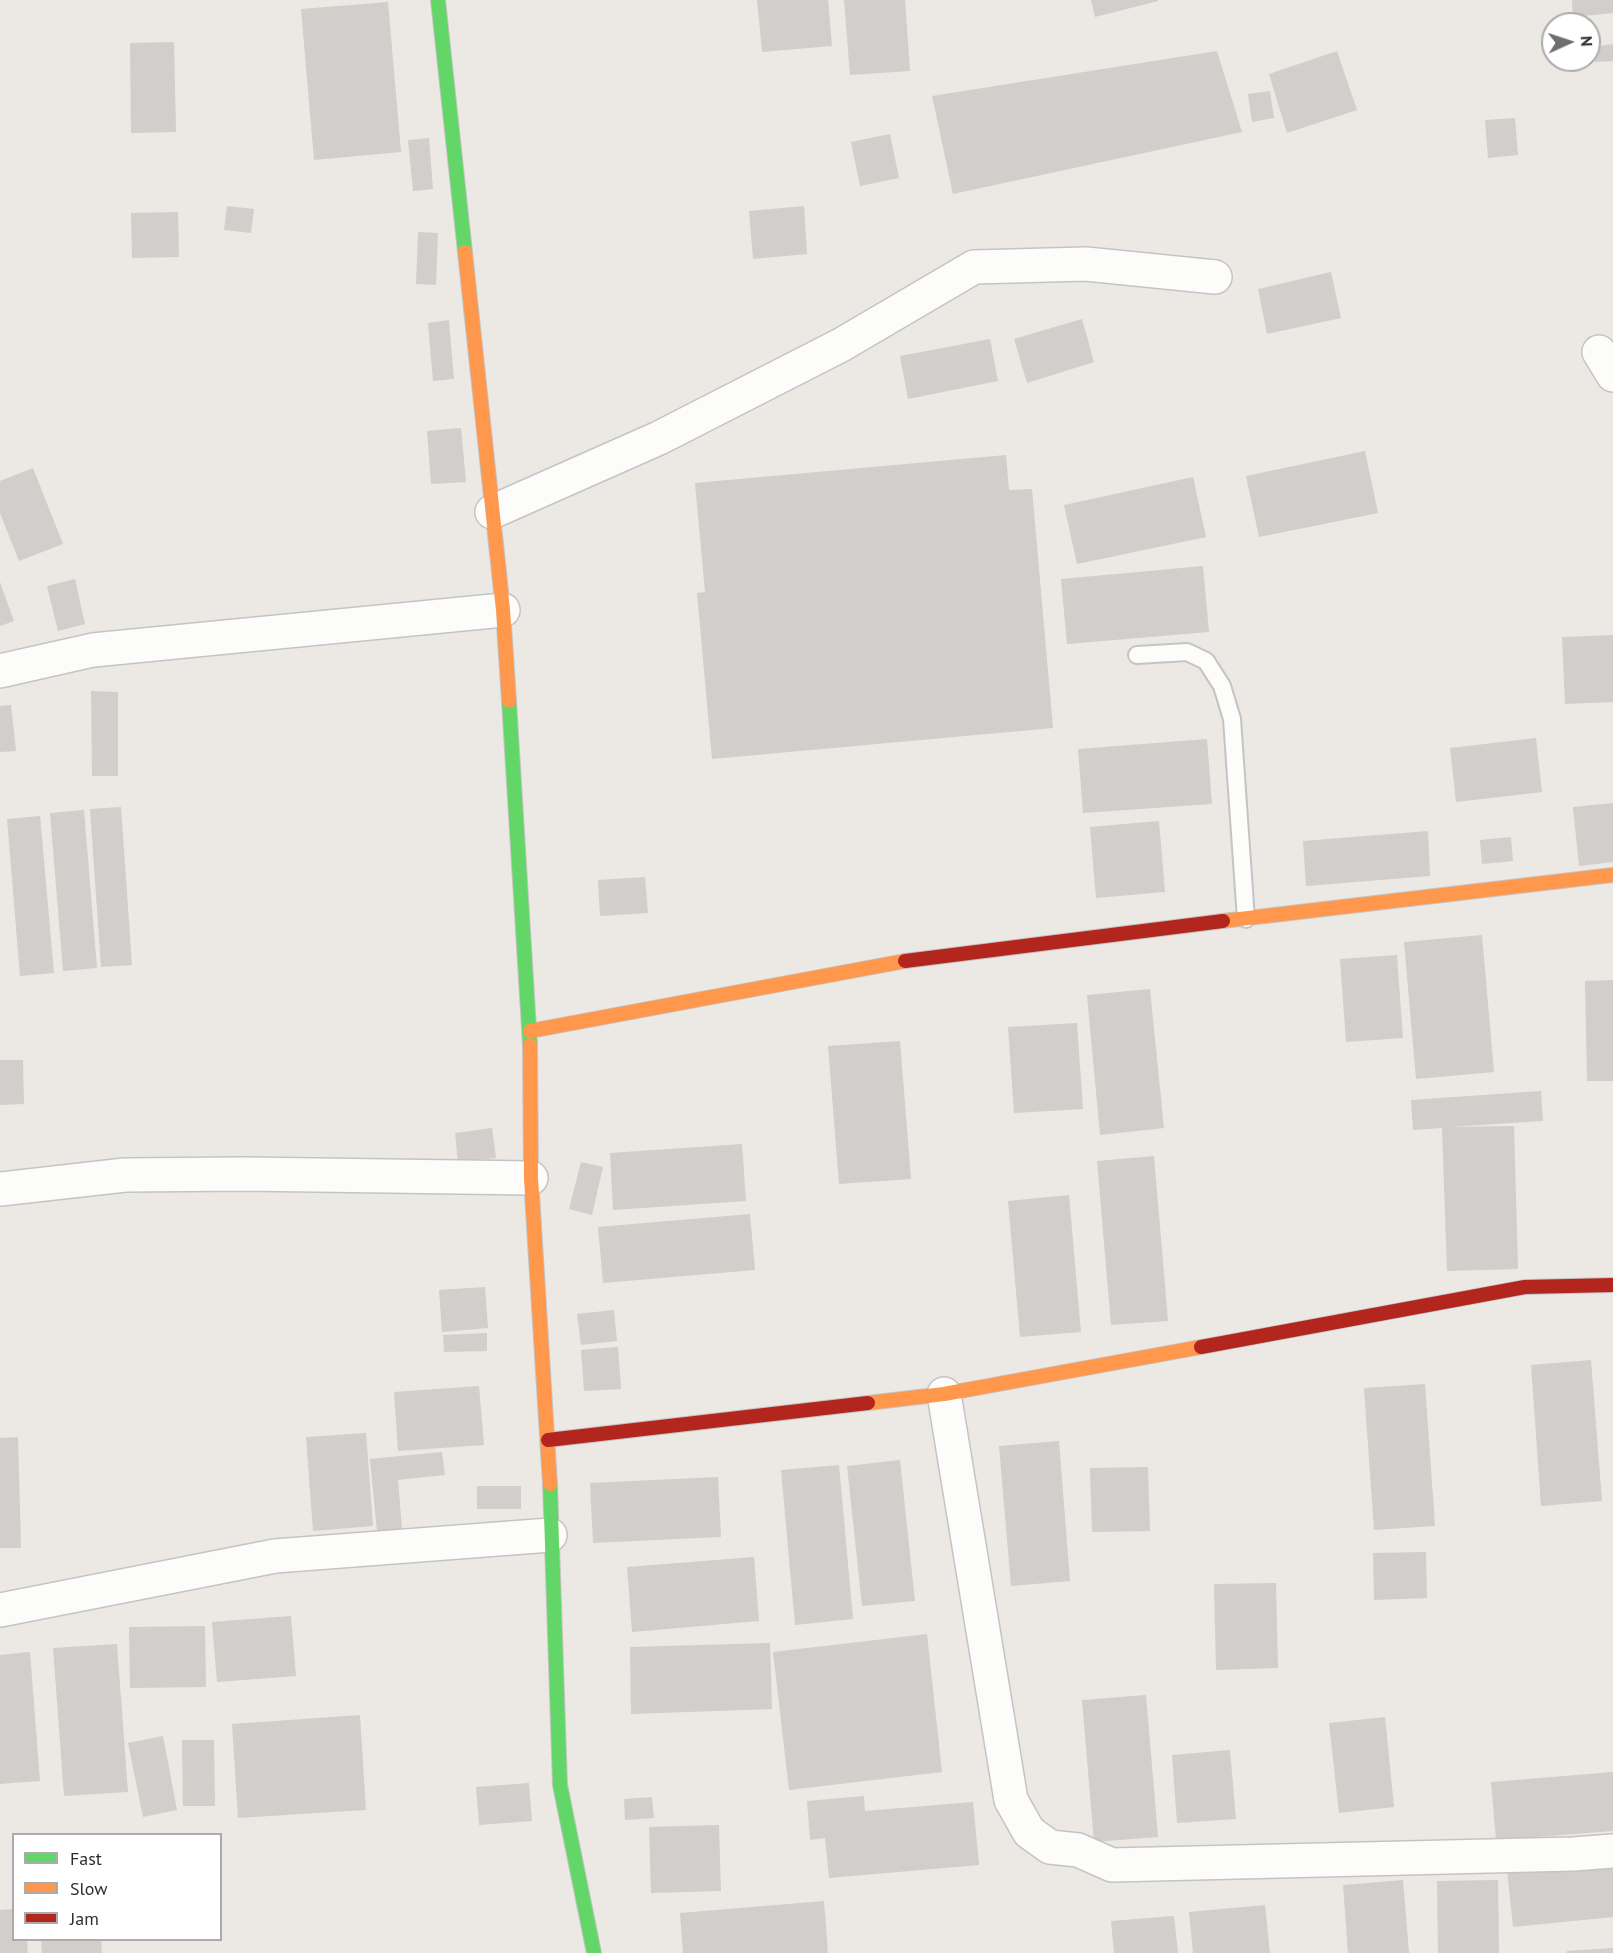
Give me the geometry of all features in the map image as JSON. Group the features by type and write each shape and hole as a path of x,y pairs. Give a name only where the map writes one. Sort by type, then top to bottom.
{"street":[{"path":"438,0 503,610 530,1031 531,1178 548,1440 560,1785 594,1953"},
{"path":"492,512 659,438 840,345 974,267 1086,264 1215,277"},
{"path":"0,671 93,650 503,610"},
{"path":"530,1031 924,957 1613,875"},
{"path":"0,1189 52,1185 125,1175 244,1174 531,1178"},
{"path":"548,1440 944,1394 1525,1287 1613,1285"},
{"path":"944,1394 1011,1800 1029,1832 1050,1847 1078,1850 1112,1865 1573,1854 1613,1851"},
{"path":"0,1610 275,1556 550,1535"}],"lane":[{"path":"1137,655 1187,652 1206,661 1222,686 1232,719 1246,919"}],"building":[{"path":"757,0 828,0 832,46 762,52"},
{"path":"844,0 905,0 910,71 850,75"},
{"path":"1091,0 1158,0 1158,1 1095,17"},
{"path":"1572,0 1613,0 1613,13 1573,12"},
{"path":"388,2 401,152 314,160 301,9"},
{"path":"174,42 176,132 131,133 130,43"},
{"path":"1613,44 1613,61 1601,62 1601,46"},
{"path":"1217,51 1242,132 953,194 932,96"},
{"path":"1337,51 1357,110 1287,133 1269,74"},
{"path":"1270,91 1274,118 1252,122 1248,94"},
{"path":"1515,118 1518,155 1488,158 1485,120"},
{"path":"890,134 899,178 860,186 851,142"},
{"path":"429,138 433,189 413,191 408,140"},
{"path":"227,206 254,209 251,233 224,230"},
{"path":"804,206 807,254 753,259 749,211"},
{"path":"178,212 179,257 132,258 131,213"},
{"path":"418,232 438,233 436,285 416,284"},
{"path":"1331,272 1341,318 1267,334 1258,289"},
{"path":"1082,319 1094,362 1027,383 1014,339"},
{"path":"449,320 454,379 433,381 428,323"},
{"path":"990,339 998,381 908,399 900,356"},
{"path":"461,428 466,482 431,484 427,431"},
{"path":"1365,451 1378,513 1259,537 1246,476"},
{"path":"1006,455 1009,490 1032,489 1053,728 712,759 697,593 705,592 695,483"},
{"path":"33,468 63,544 19,561 0,513 0,481"},
{"path":"1193,477 1206,537 1077,564 1064,505"},
{"path":"1203,566 1209,632 1067,644 1061,579"},
{"path":"75,579 85,624 58,631 47,586"},
{"path":"0,582 14,621 0,626"},
{"path":"1613,635 1613,702 1565,704 1562,637"},
{"path":"91,691 118,692 118,776 92,776"},
{"path":"11,705 16,751 0,752 0,706"},
{"path":"1536,738 1542,792 1456,802 1450,748"},
{"path":"1207,739 1212,804 1083,813 1078,749"},
{"path":"1613,803 1613,862 1579,866 1573,807"},
{"path":"121,807 132,965 101,967 90,809"},
{"path":"84,810 97,968 63,971 50,813"},
{"path":"40,816 54,973 20,976 7,819"},
{"path":"1159,821 1165,892 1096,898 1090,827"},
{"path":"1428,831 1430,876 1306,886 1303,841"},
{"path":"1511,837 1513,861 1482,864 1480,840"},
{"path":"645,877 648,913 600,916 598,880"},
{"path":"1482,935 1494,1072 1416,1079 1404,942"},
{"path":"1397,955 1403,1038 1346,1042 1340,959"},
{"path":"1613,980 1613,1081 1587,1081 1585,981"},
{"path":"1150,989 1164,1128 1100,1135 1087,995"},
{"path":"1077,1023 1083,1109 1014,1113 1008,1027"},
{"path":"900,1041 911,1179 839,1184 828,1046"},
{"path":"0,1060 23,1060 24,1104 0,1105"},
{"path":"1541,1091 1543,1121 1449,1127 1514,1126 1518,1269 1447,1271 1442,1128 1413,1130 1411,1100"},
{"path":"492,1128 496,1158 458,1162 455,1133"},
{"path":"742,1144 746,1201 613,1210 610,1153"},
{"path":"1154,1156 1168,1321 1111,1325 1097,1161"},
{"path":"581,1162 603,1167 592,1215 569,1209"},
{"path":"1069,1195 1081,1332 1020,1337 1008,1201"},
{"path":"750,1214 755,1270 603,1283 598,1227"},
{"path":"485,1287 488,1328 442,1332 439,1290"},
{"path":"614,1310 617,1341 581,1345 577,1314"},
{"path":"487,1333 487,1351 444,1352 443,1335"},
{"path":"618,1347 621,1389 584,1391 581,1350"},
{"path":"1591,1360 1602,1501 1541,1506 1531,1365"},
{"path":"1425,1384 1435,1526 1374,1530 1364,1388"},
{"path":"479,1386 484,1445 398,1451 394,1392"},
{"path":"366,1433 373,1526 313,1531 306,1437"},
{"path":"18,1437 21,1548 0,1548 0,1438"},
{"path":"1059,1441 1070,1581 1011,1586 999,1446"},
{"path":"442,1452 445,1475 398,1480 402,1529 377,1531 370,1459"},
{"path":"900,1460 915,1601 862,1606 847,1466"},
{"path":"839,1465 853,1619 795,1625 781,1470"},
{"path":"1148,1467 1150,1531 1092,1532 1090,1468"},
{"path":"718,1477 721,1537 593,1543 590,1483"},
{"path":"477,1486 521,1486 521,1509 477,1509"},
{"path":"1426,1552 1427,1598 1374,1600 1373,1553"},
{"path":"754,1557 759,1621 632,1632 627,1567"},
{"path":"1276,1583 1278,1668 1216,1670 1214,1584"},
{"path":"291,1616 296,1676 217,1682 212,1622"},
{"path":"205,1626 206,1687 130,1688 129,1627"},
{"path":"927,1634 942,1772 789,1790 773,1652"},
{"path":"770,1643 772,1709 631,1714 630,1647"},
{"path":"117,1644 128,1792 64,1796 53,1648"},
{"path":"30,1652 40,1781 0,1784 0,1655"},
{"path":"1146,1695 1158,1837 1094,1842 1082,1700"},
{"path":"360,1715 366,1810 238,1818 232,1724"},
{"path":"1385,1717 1394,1807 1339,1813 1329,1723"},
{"path":"163,1736 177,1810 143,1817 128,1743"},
{"path":"182,1740 214,1740 215,1806 183,1806"},
{"path":"1230,1750 1236,1819 1177,1823 1172,1755"},
{"path":"1613,1772 1613,1831 1496,1840 1491,1782"},
{"path":"529,1783 532,1821 479,1825 476,1787"},
{"path":"864,1796 865,1811 973,1802 979,1865 829,1878 825,1838 810,1840 807,1801"},
{"path":"652,1797 654,1818 625,1820 624,1799"},
{"path":"719,1825 721,1891 651,1893 649,1827"},
{"path":"1613,1859 1613,1917 1513,1927 1507,1869"},
{"path":"1403,1880 1409,1953 1348,1953 1343,1885"},
{"path":"1498,1880 1499,1953 1438,1953 1437,1881"},
{"path":"824,1901 828,1953 683,1953 680,1913"},
{"path":"1265,1905 1270,1953 1193,1953 1189,1912"},
{"path":"12,1909 12,1941 27,1941 28,1953 0,1953 0,1910"},
{"path":"1174,1916 1178,1953 1114,1953 1111,1921"},
{"path":"41,1941 101,1941 102,1953 42,1953"},
{"path":"1613,1948 1613,1953 1567,1953 1567,1951"}],"traffic: fast":[{"path":"438,0 465,252"},
{"path":"509,701 530,1045"},
{"path":"550,1484 560,1785 594,1953"}],"traffic: slow":[{"path":"465,252 503,610 509,701"},
{"path":"1223,921 1613,875"},
{"path":"530,1031 905,961"},
{"path":"530,1045 531,1178 550,1484"},
{"path":"868,1403 944,1394 1201,1347"}],"traffic: jam":[{"path":"905,961 1223,921"},
{"path":"1201,1347 1525,1287 1613,1285"},
{"path":"548,1440 868,1403"}]}
